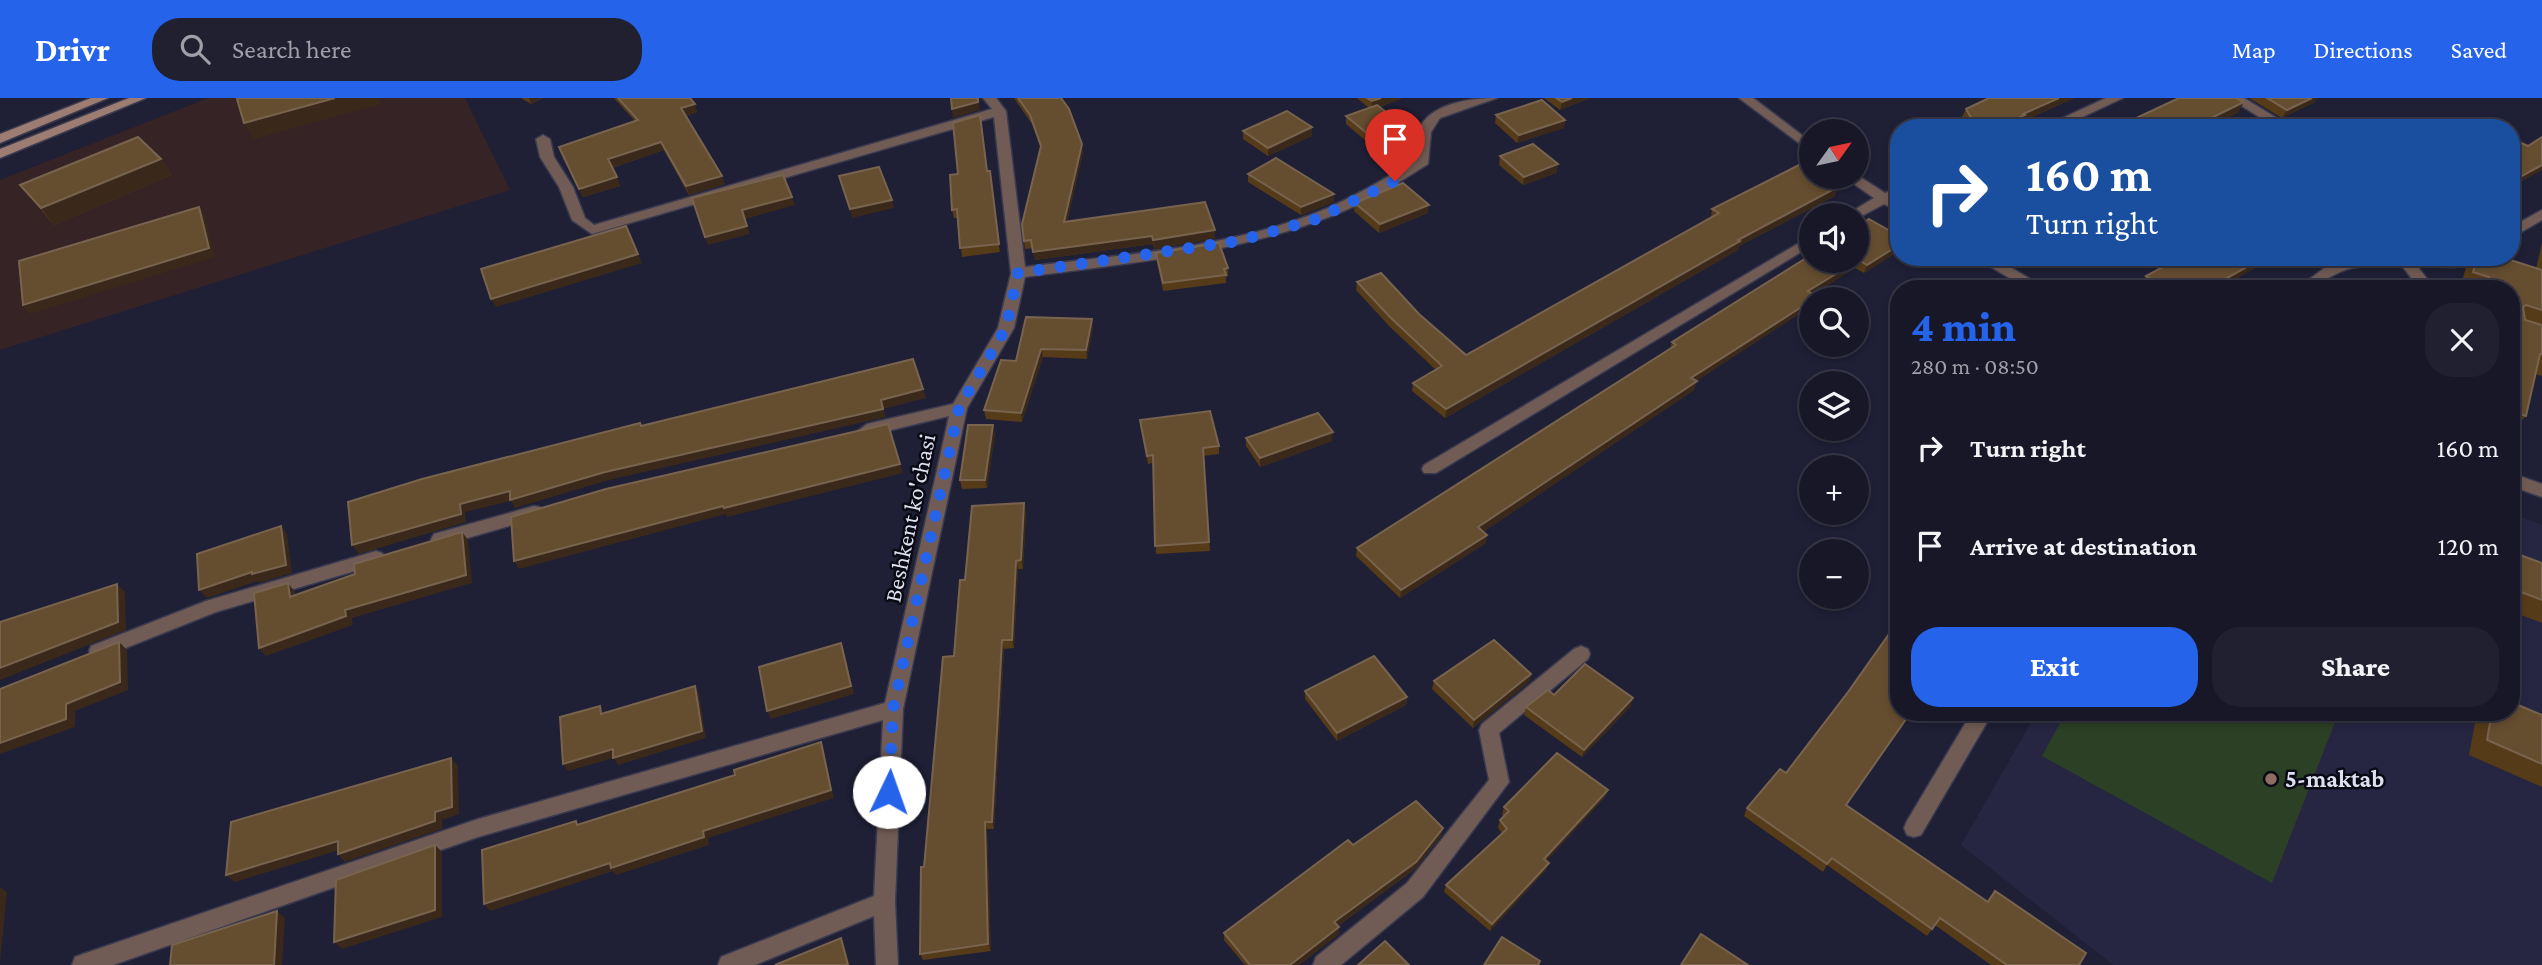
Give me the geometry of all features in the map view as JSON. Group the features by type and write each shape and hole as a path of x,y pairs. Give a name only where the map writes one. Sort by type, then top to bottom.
{"main road":[{"path":"0,139 102,98"},
{"path":"0,153 140,98"}],"street":[{"path":"1018,273 1238,241 1314,220 1395,181 1423,161 1424,132 1435,116 1492,98"},
{"path":"1745,98 1799,139"},
{"path":"2068,119 2118,98"},
{"path":"2235,98 2271,119"},
{"path":"542,139 547,157 566,187 579,220 592,230 994,105"},
{"name":"Beshkent ko'chasi","path":"887,965 884,902 893,709 959,408 1006,328 1018,273 994,105"},
{"path":"1869,189 1890,203"},
{"path":"1869,205 1890,194"},
{"path":"2520,229 2540,218"},
{"path":"1430,469 1799,247"},
{"path":"1998,266 2023,280"},
{"path":"2317,280 2332,270 2345,266"},
{"path":"2409,266 2421,280"},
{"path":"852,433 959,408"},
{"path":"2520,482 2542,491"},
{"path":"424,544 557,505"},
{"path":"87,655 212,606 398,552"},
{"path":"1324,965 1415,890 1499,782 1489,730 1581,654"},
{"path":"83,965 478,828 893,709"},
{"path":"1914,828 1978,721"},
{"path":"729,965 884,902"}],"shaded area":[{"path":"208,98 465,98 510,190 0,350 0,180"},
{"name":"5-maktab","path":"2520,516 2542,525 2542,965 2113,965 1961,845 2032,721 2520,721"}],"green space":[{"path":"2061,721 2335,721 2272,883 2042,756"}],"building":[{"path":"335,98 244,123 237,99"},
{"path":"618,98 690,98 695,104 681,108 722,176 686,186 661,142 608,159 617,177 579,189 559,147 638,120"},
{"path":"951,98 978,98 978,102 952,109"},
{"path":"1018,98 1061,98 1069,109 1082,144 1064,222 1205,202 1215,230 1153,240 1152,236 1033,252 1031,240 1024,241 1022,224 1041,146 1030,115"},
{"path":"1556,98 1572,98 1562,102"},
{"path":"1989,98 2059,98 2015,119 1972,119 1966,109"},
{"path":"2179,98 2236,98 2244,102 2209,119 2134,119"},
{"path":"2267,98 2312,98 2287,110"},
{"path":"1542,100 1565,120 1519,135 1496,115"},
{"path":"1377,105 1411,131 1379,143 1346,116"},
{"path":"1287,111 1312,127 1268,148 1243,131"},
{"path":"980,115 999,244 960,248 957,209 952,210 950,175 958,174 953,123"},
{"path":"138,137 161,159 41,208 20,185"},
{"path":"2542,137 2542,165 2522,176 2520,142 2528,146"},
{"path":"1533,144 1558,164 1524,177 1500,156"},
{"path":"1276,158 1334,194 1301,207 1248,174"},
{"path":"1799,165 1799,189 1834,189 1808,203 1799,203 1799,208 1738,240 1740,241 1446,409 1413,383 1442,366 1357,282 1381,273 1419,314 1466,355 1719,213 1712,209"},
{"path":"879,167 892,200 850,209 839,176"},
{"path":"783,175 792,197 742,210 747,226 705,237 692,198"},
{"path":"1403,183 1429,205 1380,224 1355,203"},
{"path":"199,207 209,248 23,305 19,261"},
{"path":"1869,219 1890,231 1890,251 1869,264"},
{"path":"626,226 638,254 491,299 481,269"},
{"path":"1219,243 1228,268 1224,269 1226,275 1163,283 1156,253"},
{"path":"1799,263 1799,273 1837,273 1815,287 1799,287 1799,309 1691,378 1697,381 1478,527 1487,535 1401,590 1357,548 1676,345 1672,342"},
{"path":"2520,263 2542,270 2542,310 2526,305 2523,307 2525,320 2542,325 2542,354 2526,416 2520,414 2520,280 2488,280 2489,277 2473,272 2475,266 2520,266"},
{"path":"2164,266 2249,266 2223,280 2152,280 2146,276"},
{"path":"1026,317 1092,319 1086,350 1041,349 1021,413 984,410 1001,360 1016,361"},
{"path":"913,359 923,389 881,400 883,409 605,472 510,500 510,491 460,504 461,514 352,545 348,502 422,479 640,423 641,426"},
{"path":"1210,411 1219,446 1203,448 1209,542 1155,546 1153,455 1147,456 1140,420"},
{"path":"1318,413 1333,432 1260,458 1246,438"},
{"path":"888,424 900,464 724,508 723,506 514,561 511,517 606,489"},
{"path":"968,425 993,425 985,480 960,480"},
{"path":"1024,503 1021,560 1016,561 1012,640 1002,640 992,822 985,822 988,944 920,954 921,867 924,867 943,657 954,656 960,580 965,580 972,506"},
{"path":"281,526 286,565 252,572 199,590 197,554"},
{"path":"462,532 466,575 345,610 346,616 259,648 254,593 288,583 290,597 355,574 354,564"},
{"path":"2520,555 2542,563 2542,600 2520,591"},
{"path":"117,584 118,622 0,668 0,622"},
{"path":"1890,633 1890,721 1905,721 1846,805 1988,902 1995,891 2086,953 2079,965 2007,965 1940,918 1932,929 1832,858 1827,864 1747,808 1780,769 1786,773"},
{"path":"1494,640 1531,674 1474,720 1434,681"},
{"path":"119,642 120,682 66,704 66,719 0,743 0,689"},
{"path":"841,643 851,686 767,711 759,667"},
{"path":"1374,656 1407,697 1337,733 1305,691"},
{"path":"1585,664 1633,698 1584,750 1526,707 1548,690 1554,695"},
{"path":"695,686 702,731 613,758 613,749 563,764 560,717 600,706 601,714"},
{"path":"2520,706 2542,715 2542,764 2487,740 2490,721 2520,721"},
{"path":"821,742 831,790 703,831 704,837 611,868 610,863 484,904 482,850 576,821 577,825 735,775 734,770"},
{"path":"1557,753 1608,790 1544,859 1549,863 1492,924 1446,885 1507,829 1500,820 1509,811 1504,807"},
{"path":"451,758 452,807 435,812 435,821 338,854 338,841 226,875 231,822"},
{"path":"1416,801 1443,828 1416,862 1334,922 1339,927 1290,965 1250,965 1224,933 1348,840 1353,845"},
{"path":"435,845 435,910 334,942 336,880"},
{"path":"277,911 274,965 170,965 172,945"},
{"path":"1701,934 1748,965 1681,965"},
{"path":"1502,937 1540,961 1538,965 1484,965"},
{"path":"841,938 848,965 775,965"},
{"path":"1385,941 1409,965 1358,965"}],"place":[{"name":"5-maktab","path":"2271,779"}],"route":[{"path":"889,792 893,709 959,408 1006,328 1018,273 1238,241 1314,220 1395,181"}]}
